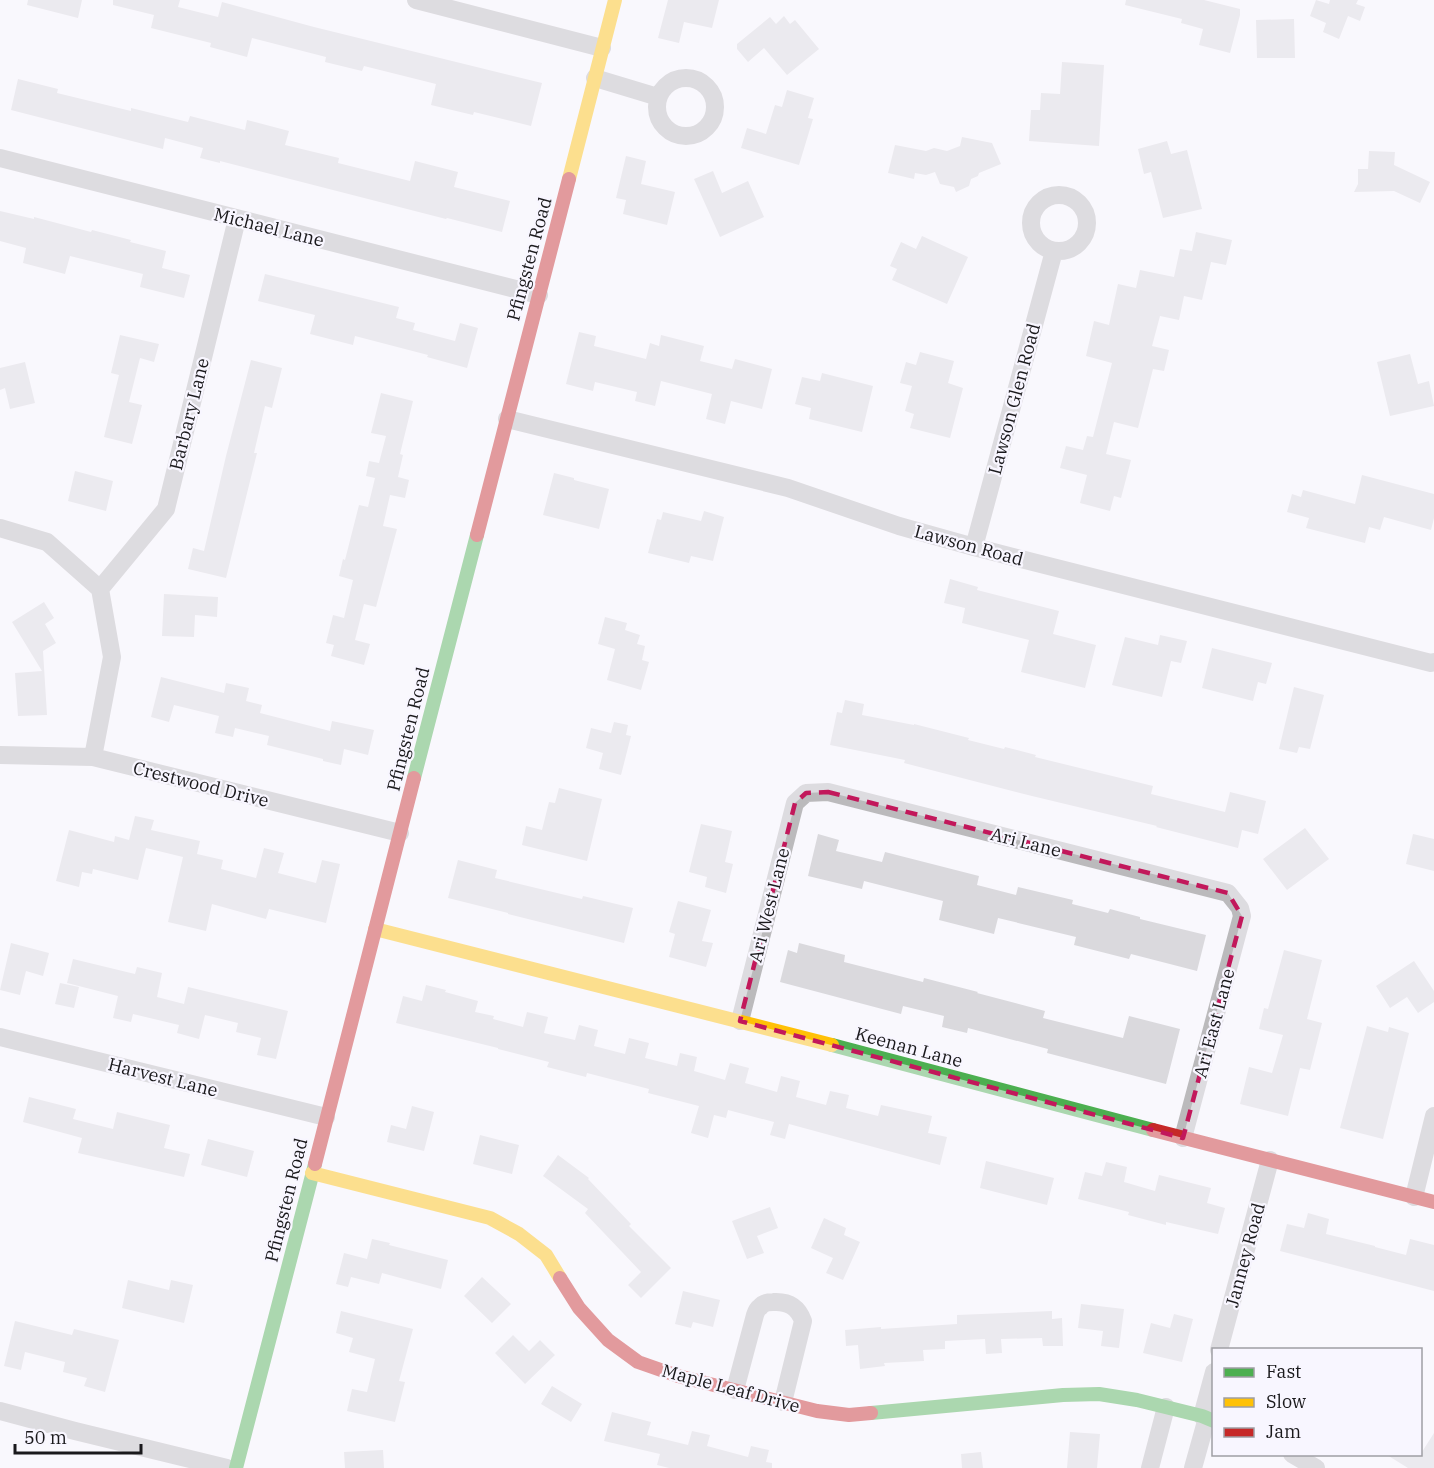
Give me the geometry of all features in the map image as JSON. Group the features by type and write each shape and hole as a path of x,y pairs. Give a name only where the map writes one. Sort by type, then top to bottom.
{"street":[{"path":"416,0 603,48"},
{"name":"Pfingsten Road","path":"236,1468 615,0"},
{"path":"595,78 658,97"},
{"name":"Michael Lane","path":"0,158 539,295"},
{"name":"Barbary Lane","path":"100,589 166,509 237,219"},
{"name":"Lawson Glen Road","path":"974,547 1053,251"},
{"name":"Lawson Road","path":"507,419 788,488 899,526 974,547 1434,662"},
{"path":"0,528 47,542 100,589 112,657 93,757"},
{"name":"Crestwood Drive","path":"0,755 93,757 400,833"},
{"name":"Ari Lane","path":"806,793 828,792 1228,893 1240,908"},
{"name":"Ari West Lane","path":"740,1021 795,804 806,793"},
{"name":"Ari East Lane","path":"1183,1138 1242,916 1240,908"},
{"name":"Keenan Lane","path":"375,929 740,1021 1434,1202"},
{"name":"Harvest Lane","path":"0,1038 326,1117"},
{"path":"1414,1197 1434,1116"},
{"name":"Janney Road","path":"1220,1348 1270,1160"},
{"name":"Maple Leaf Drive","path":"312,1173 490,1218 519,1234 546,1255 579,1308 608,1340 638,1362 678,1376 818,1411 849,1415 1063,1395 1099,1394 1137,1400 1207,1418"},
{"path":"735,1390 754,1315 768,1302 783,1302 790,1304 803,1321 783,1402"},
{"path":"1193,1468 1207,1418 1212,1385"},
{"path":"1150,1468 1166,1407"},
{"path":"0,1411 227,1468"},
{"path":"1294,1456 1316,1468"}],"highlighted area":[{"path":"828,792 1228,893 1242,916 1183,1138 740,1021 795,803 806,793"}],"building":[{"path":"28,0 82,0 78,18 27,5"},
{"path":"113,0 180,0 178,7 218,17 222,2 542,83 531,126 474,112 473,115 431,105 436,84 364,66 362,71 325,62 326,57 252,38 247,57 210,47 211,43 151,28 154,15 113,5"},
{"path":"668,0 719,0 712,28 684,22 679,43 658,38"},
{"path":"1126,0 1204,0 1240,9 1230,53 1199,45 1203,29 1181,23 1182,19 1125,5"},
{"path":"1316,0 1329,4 1330,0 1358,0 1356,4 1365,7 1360,21 1348,16 1339,39 1323,32 1326,23 1310,16"},
{"path":"784,16 790,24 795,20 819,49 787,75 764,48 748,62 737,49 737,44 770,17 776,24"},
{"path":"1294,19 1295,58 1257,58 1256,20"},
{"path":"1062,62 1104,65 1099,146 1029,141 1031,110 1040,110 1041,93 1060,94"},
{"path":"18,79 58,89 57,93 188,122 190,116 245,130 247,120 289,131 285,145 339,158 338,163 410,181 415,161 458,172 454,187 510,201 502,232 220,161 220,163 200,158 203,148 165,138 163,149 11,110"},
{"path":"787,90 814,98 808,118 813,119 799,165 741,148 747,128 766,134 775,105 782,107"},
{"path":"962,137 992,143 1001,164 979,173 971,179 969,186 956,192 954,187 940,184 935,172 926,175 915,173 914,179 888,173 895,145 926,151 934,148 947,151 960,146"},
{"path":"1167,141 1171,154 1187,150 1202,209 1163,218 1151,172 1144,174 1138,149"},
{"path":"1369,151 1395,152 1394,165 1430,182 1420,203 1394,191 1354,192 1358,184 1358,169 1368,169"},
{"path":"626,156 646,161 641,184 675,192 667,225 623,214 626,200 616,198"},
{"path":"713,171 722,193 748,181 764,217 720,237 694,179"},
{"path":"0,211 91,232 92,230 166,251 162,268 190,275 184,298 140,287 143,274 70,256 65,274 23,263 26,248 0,241"},
{"path":"1196,232 1232,240 1226,265 1211,262 1202,300 1184,296 1179,320 1160,316 1152,346 1169,350 1164,371 1153,369 1138,428 1114,422 1106,454 1131,460 1121,498 1114,496 1110,511 1080,503 1087,475 1060,468 1066,446 1083,450 1087,436 1093,437 1112,363 1086,356 1094,321 1109,325 1118,284 1136,288 1140,270 1174,277 1180,249 1192,251"},
{"path":"922,236 968,257 947,304 892,280 897,269 890,266 901,242 916,249"},
{"path":"265,274 399,307 396,318 415,323 413,330 455,341 460,323 478,328 467,368 355,336 353,345 310,334 315,315 258,301"},
{"path":"579,332 596,336 594,346 646,359 650,343 659,346 661,335 704,346 700,361 732,369 735,359 772,369 762,409 731,401 725,424 706,419 712,394 661,381 655,406 635,401 637,392 595,382 593,391 566,384"},
{"path":"120,335 159,344 154,362 140,358 129,402 142,405 132,444 104,437 119,375 111,373"},
{"path":"920,352 954,361 948,383 963,388 950,438 910,428 914,414 905,411 912,386 900,383 906,362 916,365"},
{"path":"1410,354 1418,384 1429,381 1434,406 1390,416 1377,362"},
{"path":"251,360 282,368 272,408 265,406 254,453 257,453 226,578 188,569 193,548 204,551"},
{"path":"25,362 35,403 10,409 5,388 0,390 0,368"},
{"path":"822,373 873,386 862,432 809,419 811,408 795,404 802,377 820,381"},
{"path":"381,393 413,401 400,454 403,455 398,477 409,480 405,498 390,495 383,526 397,529 376,607 364,604 355,640 370,644 364,665 331,656 334,645 326,643 333,615 344,618 353,580 339,576 359,505 368,507 375,478 366,476 369,461 379,463 386,436 371,433"},
{"path":"75,471 113,481 106,511 68,501"},
{"path":"554,473 609,489 599,529 543,515"},
{"path":"1362,475 1434,494 1434,518 1431,530 1384,517 1380,530 1369,527 1365,543 1306,528 1309,518 1287,512 1292,494 1301,497 1303,490 1355,504"},
{"path":"704,511 724,517 713,561 691,556 689,563 648,553 657,519 661,520 663,512 701,521"},
{"path":"950,579 978,587 977,590 1059,611 1053,634 1096,645 1085,688 1021,672 1029,640 962,623 965,608 944,603"},
{"path":"164,594 218,597 217,617 195,615 194,637 162,636"},
{"path":"44,602 54,618 45,624 56,643 43,651 47,715 18,716 15,673 42,671 12,622"},
{"path":"605,617 627,623 625,630 640,635 637,644 645,646 642,660 649,662 641,690 607,680 615,649 598,644"},
{"path":"1160,635 1187,641 1181,663 1171,661 1162,697 1112,685 1125,637 1158,645"},
{"path":"1212,648 1272,663 1266,684 1258,682 1253,701 1202,688"},
{"path":"161,677 224,693 226,683 249,688 246,701 262,705 260,713 330,731 332,721 374,730 368,755 344,749 341,765 323,761 323,759 267,745 269,736 235,728 233,737 215,733 219,716 174,705 169,722 151,717"},
{"path":"1294,687 1324,695 1310,749 1299,747 1297,753 1279,749"},
{"path":"845,700 864,704 862,715 914,724 969,738 968,740 1004,749 1005,747 1036,755 1035,757 1153,786 1151,794 1225,812 1230,792 1266,801 1258,834 1242,830 1238,848 904,763 905,760 830,745 837,712 842,713"},
{"path":"614,722 628,725 626,735 631,736 621,775 599,769 603,753 586,748 591,728 611,733"},
{"path":"559,788 602,799 587,861 522,845 526,826 542,830 549,802 555,803"},
{"path":"135,816 154,820 151,830 200,841 197,854 223,860 221,869 256,878 264,848 284,853 278,873 316,883 322,860 340,864 326,923 269,909 266,919 212,904 206,931 168,922 183,857 146,848 138,880 93,869 92,874 82,872 79,887 56,881 69,830 114,842 115,836 129,840"},
{"path":"701,824 732,831 725,862 733,864 726,893 705,887 707,877 689,872"},
{"path":"1305,828 1329,859 1287,890 1263,859"},
{"path":"818,834 839,840 836,851 882,862 885,852 979,876 977,885 1016,895 1018,887 1073,900 1072,904 1108,913 1110,909 1140,917 1140,919 1206,935 1197,971 1131,954 1129,959 1074,945 1076,937 998,918 994,934 939,920 943,901 864,881 862,889 808,876"},
{"path":"1413,834 1434,839 1434,871 1406,864"},
{"path":"458,860 497,870 495,878 582,899 583,896 633,908 624,943 448,898"},
{"path":"678,901 711,910 702,941 713,943 706,967 669,957 675,934 669,932"},
{"path":"11,943 49,953 43,976 26,971 20,995 0,990"},
{"path":"799,943 845,955 844,962 923,982 924,978 978,992 1045,1011 1043,1018 1123,1038 1129,1016 1180,1029 1166,1084 1047,1053 1048,1049 968,1028 967,1033 942,1027 944,1016 903,1006 901,1014 780,982 788,950 797,953"},
{"path":"1284,950 1322,960 1307,1019 1322,1023 1310,1070 1300,1068 1288,1116 1240,1104 1249,1067 1272,1073 1283,1035 1259,1029 1264,1008 1268,1009"},
{"path":"73,959 135,974 137,967 162,973 157,997 184,1004 188,987 288,1011 276,1059 257,1055 261,1038 236,1032 238,1023 205,1015 199,1039 177,1033 179,1025 133,1014 131,1022 113,1018 118,996 67,983"},
{"path":"1414,961 1434,991 1434,1002 1418,1013 1407,997 1390,1008 1376,986"},
{"path":"60,983 79,987 74,1008 55,1004"},
{"path":"426,985 478,1001 475,1012 494,1016 493,1019 523,1027 527,1012 548,1017 544,1033 575,1040 579,1025 598,1030 594,1046 625,1054 629,1038 649,1043 645,1058 677,1066 680,1053 697,1057 694,1071 725,1080 730,1063 749,1068 745,1083 777,1092 781,1076 800,1081 796,1097 826,1105 830,1091 849,1095 846,1108 878,1116 881,1105 932,1116 928,1133 947,1137 940,1165 789,1124 785,1139 770,1135 774,1122 728,1110 726,1118 714,1115 708,1138 691,1133 699,1106 648,1093 649,1089 587,1073 586,1077 547,1067 549,1062 396,1023 403,996 422,1001"},
{"path":"1367,1026 1388,1032 1389,1027 1409,1033 1383,1139 1340,1128"},
{"path":"29,1097 76,1109 73,1119 113,1129 117,1112 170,1125 164,1148 190,1154 184,1177 78,1153 82,1138 23,1122"},
{"path":"412,1106 434,1112 424,1151 387,1142 391,1125 406,1129"},
{"path":"480,1135 519,1145 512,1174 473,1164"},
{"path":"208,1139 254,1151 247,1177 201,1165"},
{"path":"558,1155 589,1178 631,1224 629,1226 671,1268 641,1298 628,1285 641,1272 585,1213 588,1209 543,1176"},
{"path":"986,1161 1054,1178 1047,1205 980,1188"},
{"path":"1106,1162 1127,1167 1124,1182 1155,1191 1159,1175 1211,1188 1207,1203 1225,1208 1218,1234 1166,1222 1166,1225 1128,1215 1129,1212 1078,1199 1085,1172 1102,1176"},
{"path":"770,1207 778,1228 757,1236 764,1253 747,1259 732,1221"},
{"path":"1308,1213 1329,1219 1326,1234 1406,1255 1410,1239 1434,1245 1434,1291 1280,1251 1287,1224 1304,1228"},
{"path":"824,1218 846,1228 844,1235 860,1242 843,1280 826,1273 833,1258 811,1248"},
{"path":"372,1239 448,1260 441,1289 382,1273 379,1284 351,1277 348,1287 336,1284 344,1253 367,1259"},
{"path":"482,1277 511,1304 492,1323 464,1296"},
{"path":"128,1280 169,1290 171,1280 193,1285 184,1323 122,1308"},
{"path":"683,1291 720,1300 713,1327 693,1322 691,1328 675,1324"},
{"path":"1081,1304 1124,1309 1119,1348 1101,1346 1103,1331 1078,1328"},
{"path":"341,1311 413,1329 399,1381 405,1382 395,1422 347,1411 352,1389 367,1392 375,1359 349,1352 353,1338 336,1333"},
{"path":"1052,1311 1052,1319 1062,1318 1063,1346 1043,1346 1042,1338 1001,1339 1002,1353 986,1354 985,1339 945,1341 945,1349 923,1350 924,1361 884,1363 885,1366 860,1369 858,1345 846,1346 845,1330 957,1324 957,1315"},
{"path":"1174,1314 1193,1319 1182,1362 1143,1353 1151,1323 1170,1328"},
{"path":"15,1321 72,1335 74,1329 119,1340 105,1392 84,1386 87,1378 63,1372 65,1362 25,1352 21,1370 4,1366"},
{"path":"513,1335 529,1351 540,1340 555,1355 525,1384 495,1353"},
{"path":"552,1386 582,1404 571,1422 541,1404"},
{"path":"612,1412 651,1422 647,1435 688,1445 692,1431 710,1435 707,1446 748,1457 751,1446 769,1450 766,1462 772,1463 772,1468 669,1468 657,1465 660,1454 604,1441"},
{"path":"1070,1432 1100,1434 1097,1468 1067,1468"},
{"path":"1434,1433 1434,1468 1408,1468 1389,1456 1422,1456 1422,1452"},
{"path":"383,1450 384,1468 345,1468 344,1452"},
{"path":"981,1452 983,1468 962,1468 961,1454"}],"traffic: fast":[{"path":"414,778 477,535"},
{"path":"832,1045 1153,1130"},
{"path":"236,1468 315,1164"},
{"path":"871,1413 1063,1395 1099,1394 1137,1400 1212,1420"}],"traffic: slow":[{"path":"569,179 615,0"},
{"path":"375,929 832,1045"},
{"path":"312,1173 490,1218 519,1234 546,1255 560,1278"}],"traffic: jam":[{"path":"477,535 569,179"},
{"path":"315,1164 414,778"},
{"path":"1153,1130 1434,1202"},
{"path":"560,1278 579,1308 608,1340 638,1362 678,1376 817,1411 849,1415 871,1413"}]}
